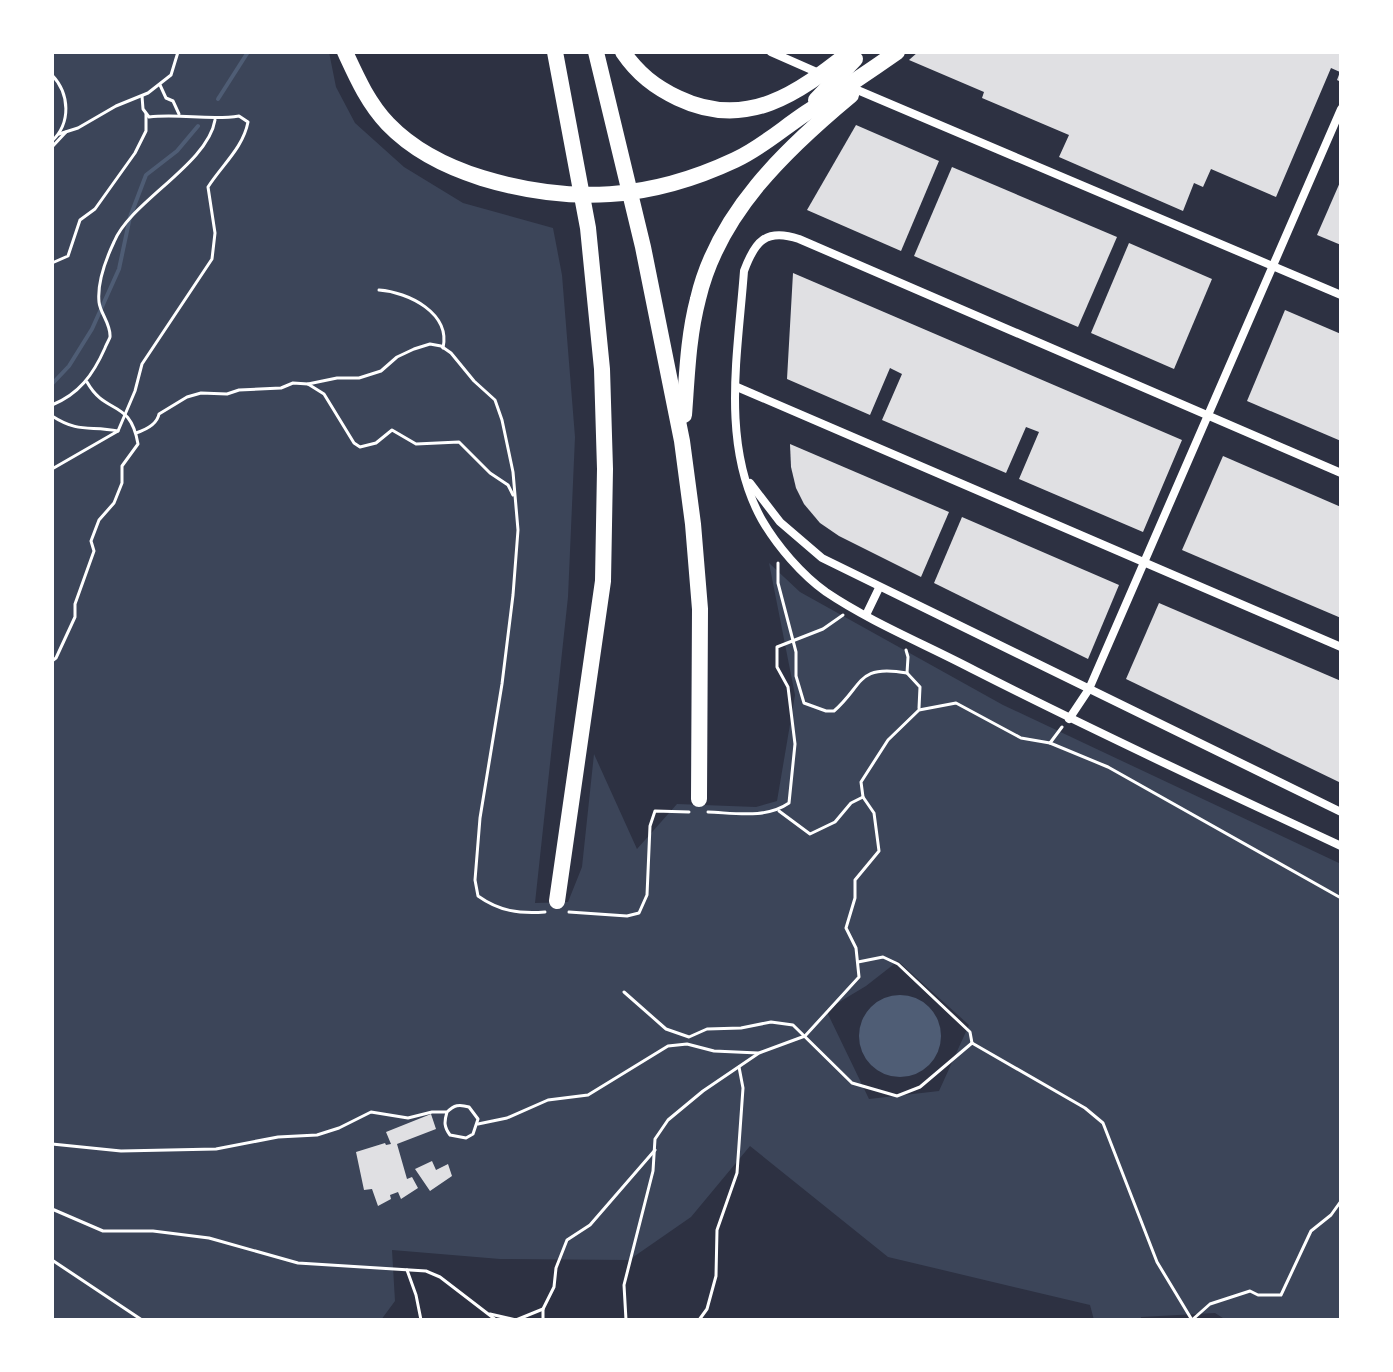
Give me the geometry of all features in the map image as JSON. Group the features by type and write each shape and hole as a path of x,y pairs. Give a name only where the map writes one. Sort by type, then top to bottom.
{"highway":[{"path":"555,52 575,144 588,228 602,369 605,469 603,581 559,908"},
{"path":"596,52 643,247 682,441 700,609 698,808"},
{"path":"623,52 642,76 657,88 697,105 726,111 749,110 805,87 850,52"},
{"path":"805,114 861,52"},
{"path":"682,441 688,361 698,297 712,255 735,213 771,170 820,120 897,52"},
{"path":"347,54 353,75 370,103 389,125 431,158 466,173 533,192 599,196 676,182 737,159 897,52"}],"street":[{"path":"771,52 1341,295"},
{"path":"1069,719 1089,689 1341,109"},
{"path":"1341,473 782,233 766,237 752,249 744,271 735,434 745,476 762,520 785,553 825,591 866,615 1069,719 1341,846"},
{"path":"737,387 1341,647"},
{"path":"745,476 780,522 822,558 1341,812"},
{"path":"866,615 879,588"}],"path":[{"path":"59,134 142,96 171,75 178,52"},
{"path":"52,75 59,82 65,98 67,117 52,141"},
{"path":"159,84 179,114"},
{"path":"52,469 118,431 142,364 212,259 215,233 208,187 244,139 248,122 239,116 215,120 179,114 149,117 143,109 142,96"},
{"path":"52,263 68,256 80,220 95,209 135,153 146,131 146,113"},
{"path":"52,405 64,400 87,382 110,337 99,302 105,263 119,229 167,185 206,141 215,120"},
{"path":"52,147 67,131"},
{"path":"379,290 394,291 434,314 443,326 443,348"},
{"path":"136,433 150,427 159,414 201,393 227,394 239,390 281,388 293,383 359,378 381,371 397,357 430,344 443,348 495,400 513,472 518,530 513,595 480,818 475,880 478,896 494,908 525,914 559,908 627,916 639,913 647,895 650,826 655,811 698,808 767,813 778,811 789,803 795,744 788,687 777,667 777,647 823,629 853,607"},
{"path":"52,661 75,617 75,604 94,551 91,541 99,520 114,503 122,483 122,466 138,444 126,413 105,404 87,382"},
{"path":"308,384 324,394 354,443 360,447 376,443 392,430 416,444 459,442 490,473 508,485 514,495"},
{"path":"52,416 66,425 86,430 118,431"},
{"path":"785,553 777,565 778,583 796,652 797,686 804,703 834,711 860,680 872,671 891,670 907,673 920,687 919,710"},
{"path":"899,631 908,657 907,673"},
{"path":"626,1320 624,1285 650,1184 655,1139 668,1120 703,1091 759,1053 805,1036 859,977 856,948 846,928 855,898 855,880 879,851 874,813 863,797 861,782 888,740 919,710 956,703 1021,738 1050,743 1108,767 1341,898"},
{"path":"1050,743 1069,719"},
{"path":"778,811 810,834 835,822 851,803 863,797"},
{"path":"858,962 883,957 898,964 964,1024 970,1032 972,1043 1085,1108 1103,1123 1157,1262 1192,1320 1210,1304 1250,1291 1258,1295 1281,1295 1311,1231 1331,1215 1341,1201"},
{"path":"624,992 666,1029 689,1037 707,1029 741,1028 771,1022 793,1025 852,1083 897,1096 920,1087 972,1043"},
{"path":"687,1044 689,1037"},
{"path":"478,1124 507,1118 548,1100 588,1095 668,1046 687,1044 714,1051 759,1053"},
{"path":"699,1320 707,1309 716,1276 717,1230 737,1173 743,1088 739,1067"},
{"path":"52,1144 121,1151 216,1149 292,1135 317,1135 371,1112 408,1118 447,1112 461,1105 475,1112 478,1124 473,1134 458,1138 445,1128 447,1112"},
{"path":"543,1320 543,1309 554,1287 556,1268 567,1240 590,1225 655,1150"},
{"path":"52,1209 103,1231 153,1231 209,1238 298,1263 426,1271 440,1277 496,1320"},
{"path":"52,1260 142,1320"},
{"path":"406,1268 421,1320"},
{"path":"490,1314 516,1320 543,1309"}],"shaded area":[{"path":"52,52 329,52 336,87 355,123 404,167 463,203 553,228 562,275 575,437 568,597 535,903 568,902 582,867 594,754 637,849 677,804 756,807 777,801 795,695 769,563 800,592 1003,705 1341,864 1341,1320 1226,1320 1215,1313 1141,1317 1141,1320 1094,1320 1090,1305 888,1257 750,1146 691,1217 629,1260 500,1259 392,1250 395,1301 381,1320 52,1320","holes":["898,961 969,1025 939,1091 869,1099 826,1010 866,986"]},
{"path":"900,995 916,998 929,1007 938,1020 941,1036 938,1052 929,1065 916,1074 900,1077 884,1074 871,1065 862,1052 859,1036 862,1020 871,1007 884,998"}],"building":[{"path":"918,52 1341,52 1341,82 1337,80 1340,72 1331,68 1276,197 1211,169 1203,187 1194,183 1183,211 1059,157 1069,135 982,98 984,92 909,60"},
{"path":"856,125 939,161 901,251 807,210"},
{"path":"952,167 1117,237 1078,327 914,256"},
{"path":"1341,180 1341,245 1317,235"},
{"path":"1129,243 1212,279 1174,369 1091,333"},
{"path":"793,273 1182,440 1143,532 1019,479 1039,432 1026,427 1006,473 882,420 902,374 890,368 870,415 787,379"},
{"path":"1285,310 1341,334 1341,441 1247,401"},
{"path":"790,444 949,512 921,577 839,536 820,523 804,504 796,488"},
{"path":"1223,456 1341,507 1341,618 1182,550"},
{"path":"962,517 1119,585 1088,659 934,583"},
{"path":"1159,603 1341,681 1341,783 1126,679"},
{"path":"431,1114 436,1129 397,1144 407,1179 412,1177 418,1188 401,1199 398,1192 390,1195 391,1199 378,1206 372,1189 364,1190 356,1152 391,1144 386,1132"},
{"path":"432,1161 436,1170 448,1164 452,1176 430,1191 415,1169"}],"waterway":[{"path":"218,99 248,52"},
{"path":"52,384 69,366 92,329 119,269 130,217 146,175 177,151 198,126"}]}
